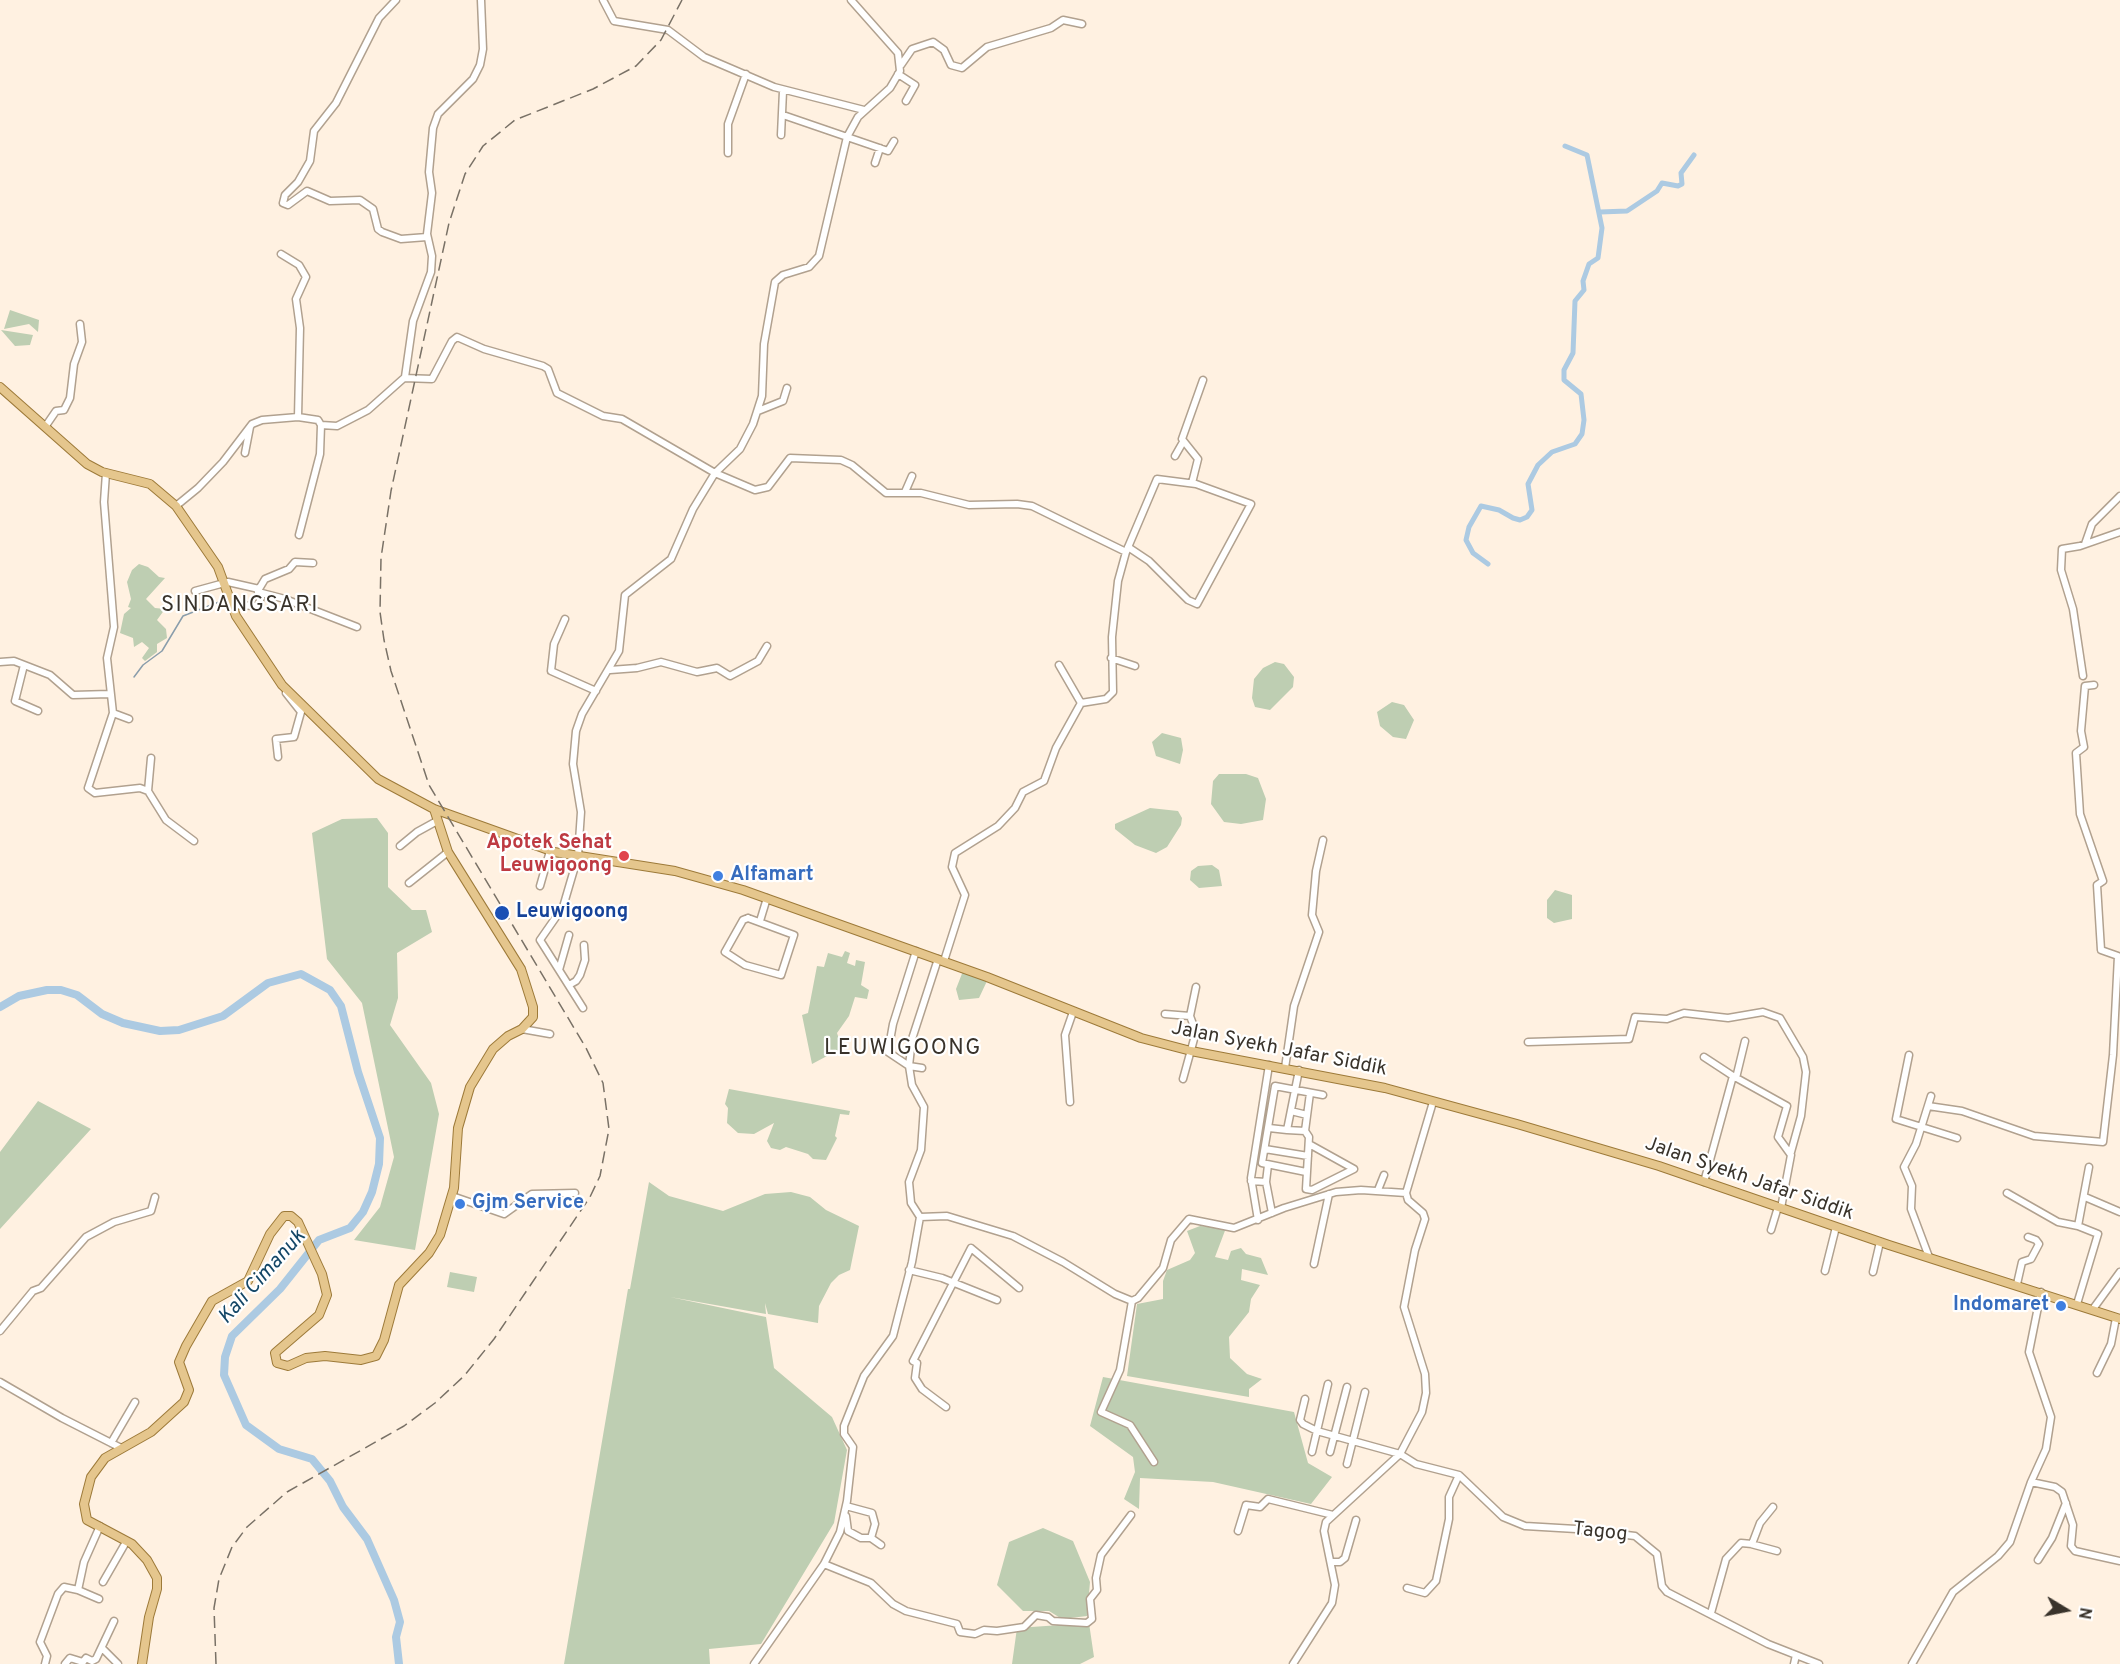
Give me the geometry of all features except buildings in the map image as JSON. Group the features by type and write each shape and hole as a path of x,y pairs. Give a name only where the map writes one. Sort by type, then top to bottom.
{"main road":[{"name":"Jalan Syekh Jafar Siddik","path":"0,387 83,461 106,473 150,484 180,502 228,582 229,602 282,685 378,779 434,809 550,851 697,876 767,898 941,960 1141,1038 1191,1052 1299,1070 1385,1088 1645,1161 1880,1242 2118,1318"},
{"path":"142,1664 158,1584 147,1560 126,1542 87,1520 85,1515 87,1490 91,1477 105,1458 151,1432 184,1402 189,1390 179,1362 186,1346 212,1301 249,1281 270,1234 280,1219 287,1215 295,1219 308,1243 322,1274 327,1295 324,1307 310,1323 275,1353 275,1359 281,1365 318,1356 361,1360 376,1356 384,1340 398,1289 436,1242 452,1196 457,1168 458,1128 470,1087 493,1049 508,1036 522,1029 534,1013 526,980 448,852 434,809"}],"street":[{"path":"396,0 378,18 336,103 314,131 309,161 298,182 285,195 283,203 288,205 307,191 330,201 360,200 373,209 378,229 382,232 401,239 427,237"},
{"path":"321,425 335,426 368,410 405,377 413,321 431,272 432,256 427,237 432,193 429,172 433,128 438,114 473,79 480,65 483,49 482,0"},
{"path":"603,0 614,21 668,30 704,57 783,91 864,110"},
{"path":"851,0 898,53 901,66"},
{"path":"584,1008 540,940 563,907 578,856 581,812 573,753 582,714 610,670 623,634 625,595 671,559 685,522 715,472 740,449 759,411 764,382 764,344 775,282 780,276 809,267 819,255 847,137 864,110 890,88 912,50 930,42 941,46 951,65 959,68 965,66 987,47 1051,28 1063,20 1082,24"},
{"path":"728,153 728,124 746,74"},
{"path":"898,74 915,84 906,101"},
{"path":"781,135 783,91"},
{"path":"783,115 890,151 894,141"},
{"path":"874,163 880,148"},
{"path":"281,254 299,265 306,277 296,299 300,328 298,417"},
{"path":"45,427 56,411 64,410 70,398 74,364 82,342 80,324"},
{"path":"405,377 432,379 453,339 462,339 484,349 543,366 548,369 556,393 603,416 622,419 715,472 758,491 768,487 790,458 835,459 852,465 886,494 921,493 969,505 1032,506 1127,549 1164,575 1188,600 1194,603 1199,602 1251,504 1192,483 1157,479 1127,549 1118,581 1112,658 1115,686 1112,695 1100,701 1081,703"},
{"path":"1192,483 1199,461 1183,442 1182,436 1203,380"},
{"path":"759,411 783,401 788,388"},
{"path":"180,502 223,462 250,426 262,420 298,417 318,420 321,425 320,454 299,535"},
{"path":"245,453 250,426"},
{"path":"1175,456 1183,442"},
{"path":"106,473 104,502 114,620 107,658 113,713 88,788 95,793 140,788 148,791"},
{"path":"905,492 912,476"},
{"path":"2085,544 2092,524 2120,496"},
{"path":"2083,676 2073,609 2061,563 2062,548 2085,544 2120,532"},
{"path":"257,591 265,579 289,568 295,562 314,562"},
{"path":"195,591 228,582 285,599 357,627"},
{"path":"229,602 256,606 261,600 257,591"},
{"path":"565,619 555,644 551,671 596,692"},
{"path":"610,670 637,668 661,662 698,672 719,669 730,676 758,661 767,646"},
{"path":"1112,658 1135,666"},
{"path":"0,662 6,660 24,664 55,678 58,684 73,695 110,694"},
{"path":"24,664 15,701 38,711"},
{"path":"1059,665 1081,703"},
{"path":"278,757 276,739 294,737 301,712 282,685"},
{"path":"1928,1106 1962,1111 2029,1135 2103,1142 2113,1055 2118,956 2102,950 2097,885 2103,881 2080,816 2076,753 2084,747 2081,729 2085,686 2094,685"},
{"path":"754,1664 824,1564 840,1532 846,1506 853,1447 844,1434 844,1426 864,1377 893,1336 920,1217 911,1203 909,1182 922,1147 924,1107 912,1085 909,1066 916,1020 966,895 952,867 955,853 998,826 1015,808 1023,792 1044,781 1056,748 1081,703"},
{"path":"113,713 129,719"},
{"path":"151,759 148,791 166,820 194,841"},
{"path":"400,846 417,832 437,821"},
{"path":"1285,1068 1294,1006 1319,932 1312,915 1316,871 1323,840"},
{"path":"540,886 550,851"},
{"path":"409,883 448,852"},
{"path":"760,921 767,898"},
{"path":"744,919 760,921 794,935 781,975 745,964 726,952 744,919"},
{"path":"559,970 569,935"},
{"path":"569,985 580,975 585,960 584,945"},
{"path":"916,951 888,1052 909,1066 922,1068"},
{"path":"1183,1079 1194,1034 1191,1016 1196,987"},
{"path":"1070,1102 1065,1035 1072,1012"},
{"path":"1528,1042 1620,1041 1629,1039 1635,1017 1667,1019 1684,1012 1728,1018 1762,1012 1780,1018 1803,1057 1806,1072 1801,1116 1780,1207 1771,1230"},
{"path":"1165,1014 1191,1016"},
{"path":"522,1029 550,1035"},
{"path":"1704,1182 1745,1041"},
{"path":"1909,1055 1896,1119 1957,1138"},
{"path":"1704,1057 1734,1077 1787,1106 1778,1137 1791,1152"},
{"path":"1258,1220 1251,1181 1269,1065"},
{"path":"1287,1130 1299,1070"},
{"path":"1306,1172 1262,1163 1275,1086 1323,1095"},
{"path":"1309,1144 1354,1169 1309,1190 1306,1186 1309,1144 1305,1131 1310,1093"},
{"path":"1929,1257 1911,1209 1912,1186 1904,1167 1932,1096"},
{"path":"1293,1664 1332,1603 1335,1585 1324,1531 1326,1522 1400,1454 1422,1412 1426,1393 1425,1374 1404,1307 1414,1250 1425,1219 1423,1213 1408,1200 1406,1193 1433,1102"},
{"path":"1291,1111 1307,1115"},
{"path":"1269,1128 1305,1131"},
{"path":"1265,1149 1308,1156"},
{"path":"1268,1165 1266,1182 1272,1213"},
{"path":"2078,1226 2089,1167"},
{"path":"1378,1190 1384,1175"},
{"path":"1251,1181 1266,1182"},
{"path":"920,1217 947,1216 1013,1236 1064,1262 1115,1294 1132,1301 1138,1298 1163,1268 1171,1240 1185,1221 1192,1218 1234,1228 1329,1194 1378,1190 1406,1193"},
{"path":"452,1196 504,1214 532,1194 575,1193"},
{"path":"2007,1193 2058,1222 2078,1226 2098,1234 2077,1304"},
{"path":"1314,1264 1329,1194"},
{"path":"0,1331 86,1236 150,1211 155,1197"},
{"path":"2085,1197 2120,1212"},
{"path":"102,1228 106,1219"},
{"path":"1825,1271 1836,1227"},
{"path":"2017,1284 2022,1262 2031,1259 2038,1247 2038,1241 2028,1237"},
{"path":"1873,1272 1880,1242"},
{"path":"946,1407 922,1389 915,1378 917,1363 912,1361 971,1248 1018,1288"},
{"path":"909,1270 953,1282 997,1300"},
{"path":"2093,1309 2120,1272"},
{"path":"1912,1664 1953,1592 1998,1556 2010,1542 2031,1482 2046,1449 2051,1425 2030,1352 2041,1292"},
{"path":"1132,1301 1119,1370 1101,1412 1130,1425 1154,1462"},
{"path":"2097,1373 2111,1344 2118,1318"},
{"path":"0,1382 53,1414 121,1448"},
{"path":"1312,1452 1328,1384"},
{"path":"1330,1452 1347,1387"},
{"path":"1347,1464 1365,1392"},
{"path":"1305,1399 1300,1420 1317,1431 1400,1454 1416,1464 1459,1474 1449,1497 1449,1519 1436,1581 1425,1593 1407,1588"},
{"path":"111,1443 135,1402"},
{"name":"Tagog","path":"1459,1474 1503,1517 1525,1526 1635,1536 1657,1554 1665,1589 1768,1644 1819,1664"},
{"path":"2031,1482 2055,1486 2062,1492 2074,1530 2072,1548 2080,1553 2120,1561"},
{"path":"1238,1531 1246,1505 1260,1507 1268,1499 1333,1515"},
{"path":"2038,1560 2052,1538 2067,1502"},
{"path":"846,1506 872,1513 875,1524 872,1538"},
{"path":"1751,1544 1760,1523 1773,1507"},
{"path":"844,1513 848,1531 861,1538 872,1538 881,1545"},
{"path":"824,1564 871,1583 893,1604 906,1611 957,1624 960,1632 975,1634 984,1630 999,1631 1024,1627 1038,1615 1048,1617 1053,1622 1087,1623 1092,1619 1090,1599 1097,1590 1096,1578 1101,1555 1131,1515"},
{"path":"1332,1562 1340,1562 1345,1558 1356,1520"},
{"path":"78,1590 84,1562 99,1526"},
{"path":"103,1582 126,1542"},
{"path":"1711,1613 1726,1559 1741,1543 1777,1551"},
{"path":"45,1664 47,1656 40,1642 58,1594 64,1587 99,1599"},
{"path":"65,1664 70,1658 83,1662 86,1658 92,1661 102,1648 114,1621"},
{"path":"102,1648 118,1664"},
{"path":"1794,1664 1796,1655"}],"green space":[{"path":"10,310 39,320 38,332 29,324 4,329"},
{"path":"1,330 33,335 30,345 15,346"},
{"path":"139,564 148,567 159,577 165,578 146,599 155,608 165,609 157,620 166,629 167,638 157,644 157,652 145,661 142,658 149,648 142,642 134,647 133,638 120,633 124,614 131,608 128,607 131,599 127,582 132,570"},
{"path":"1275,662 1284,664 1294,677 1293,687 1270,710 1255,707 1252,698 1254,679 1263,668"},
{"path":"1392,702 1404,705 1414,720 1406,739 1393,737 1380,726 1377,712"},
{"path":"1162,733 1181,738 1183,750 1180,764 1156,756 1152,742"},
{"path":"1219,774 1246,774 1258,778 1266,799 1263,820 1241,824 1224,822 1211,804 1213,781"},
{"path":"1150,808 1178,811 1182,818 1181,825 1167,847 1156,853 1135,845 1115,829 1115,824"},
{"path":"377,818 388,833 388,887 412,910 426,910 432,932 397,953 398,998 390,1025 431,1083 439,1114 415,1250 354,1240 380,1207 394,1157 362,1003 327,959 312,833 342,819"},
{"path":"1212,865 1219,870 1222,886 1199,888 1190,880 1191,871 1198,866"},
{"path":"1555,890 1572,895 1572,919 1554,923 1547,918 1547,900"},
{"path":"845,951 850,953 847,963 855,966 856,960 865,962 861,985 869,990 867,999 855,997 849,1016 837,1033 842,1048 812,1064 802,1015 808,1013 817,966 824,967 828,953 842,957"},
{"path":"963,971 987,981 979,998 959,1000 956,989"},
{"path":"729,1089 850,1111 849,1115 840,1114 835,1136 837,1138 826,1160 813,1159 808,1154 786,1147 780,1150 771,1148 767,1141 774,1123 754,1134 738,1133 727,1123 728,1108 725,1104"},
{"path":"38,1101 91,1129 0,1229 0,1152"},
{"path":"649,1182 669,1196 723,1211 765,1194 791,1192 810,1197 826,1210 859,1226 850,1270 839,1275 831,1283 819,1306 818,1323 768,1314 765,1303 766,1314 670,1297 766,1317 774,1368 832,1417 847,1450 834,1523 761,1644 709,1649 710,1664 564,1664 628,1289 630,1289"},
{"path":"1200,1226 1226,1228 1215,1257 1228,1260 1231,1251 1241,1248 1246,1254 1261,1258 1268,1275 1242,1269 1241,1280 1260,1285 1251,1299 1249,1312 1229,1337 1230,1358 1247,1374 1262,1379 1249,1389 1249,1397 1127,1376 1137,1304 1163,1299 1163,1281 1167,1270 1190,1260 1195,1253 1187,1231"},
{"path":"450,1272 477,1277 474,1292 447,1287"},
{"path":"1103,1377 1294,1412 1308,1463 1332,1477 1311,1504 1213,1482 1140,1478 1139,1509 1124,1499 1135,1472 1133,1457 1090,1426"},
{"path":"1043,1528 1073,1541 1090,1582 1087,1616 1062,1619 1049,1611 1023,1611 997,1585 1009,1542"},
{"path":"1089,1623 1094,1657 1080,1664 1012,1664 1017,1628"}],"waterway":[{"path":"1488,564 1473,553 1466,540 1469,527 1481,506 1499,510 1520,520 1527,517 1532,510 1528,484 1538,465 1552,452 1575,444 1582,434 1584,420 1581,394 1564,380 1564,370 1573,353 1575,301 1584,290 1583,281 1589,264 1598,258 1602,228 1587,155 1565,146"},
{"path":"1600,212 1627,211 1657,191 1662,183 1678,186 1682,184 1681,173 1694,155"},
{"path":"134,677 143,665 162,651 183,616 224,600"},
{"path":"232,600 242,602"},
{"name":"Kali Cimanuk","path":"0,1007 19,996 47,990 61,990 77,995 102,1014 123,1023 160,1031 179,1030 223,1016 268,983 301,974 330,990 341,1006 358,1072 380,1138 379,1164 372,1192 363,1212 350,1228 319,1240 280,1289 232,1336 225,1357 224,1375 246,1425 279,1449 312,1459 330,1481 343,1507 367,1539 394,1600 400,1622 396,1637 399,1664"}],"railway":[{"path":"216,1664 214,1608 219,1579 232,1547 247,1527 287,1492 404,1426 435,1403 464,1376 494,1339 590,1197 600,1176 609,1129 603,1083 586,1048 429,785 391,671 384,640 380,612 381,558 391,491 449,223 465,174 483,146 515,120 593,89 636,66 661,40 682,0"}],"place":[{"name":"Apotek Sehat Leuwigoong","path":"624,856"},
{"name":"Alfamart","path":"718,876"},
{"name":"Leuwigoong","path":"502,913"},
{"name":"Gjm Service","path":"460,1204"},
{"name":"Indomaret","path":"2061,1306"}],"district":[{"name":"SINDANGSARI","path":"240,607"},
{"name":"LEUWIGOONG","path":"903,1050"}]}
